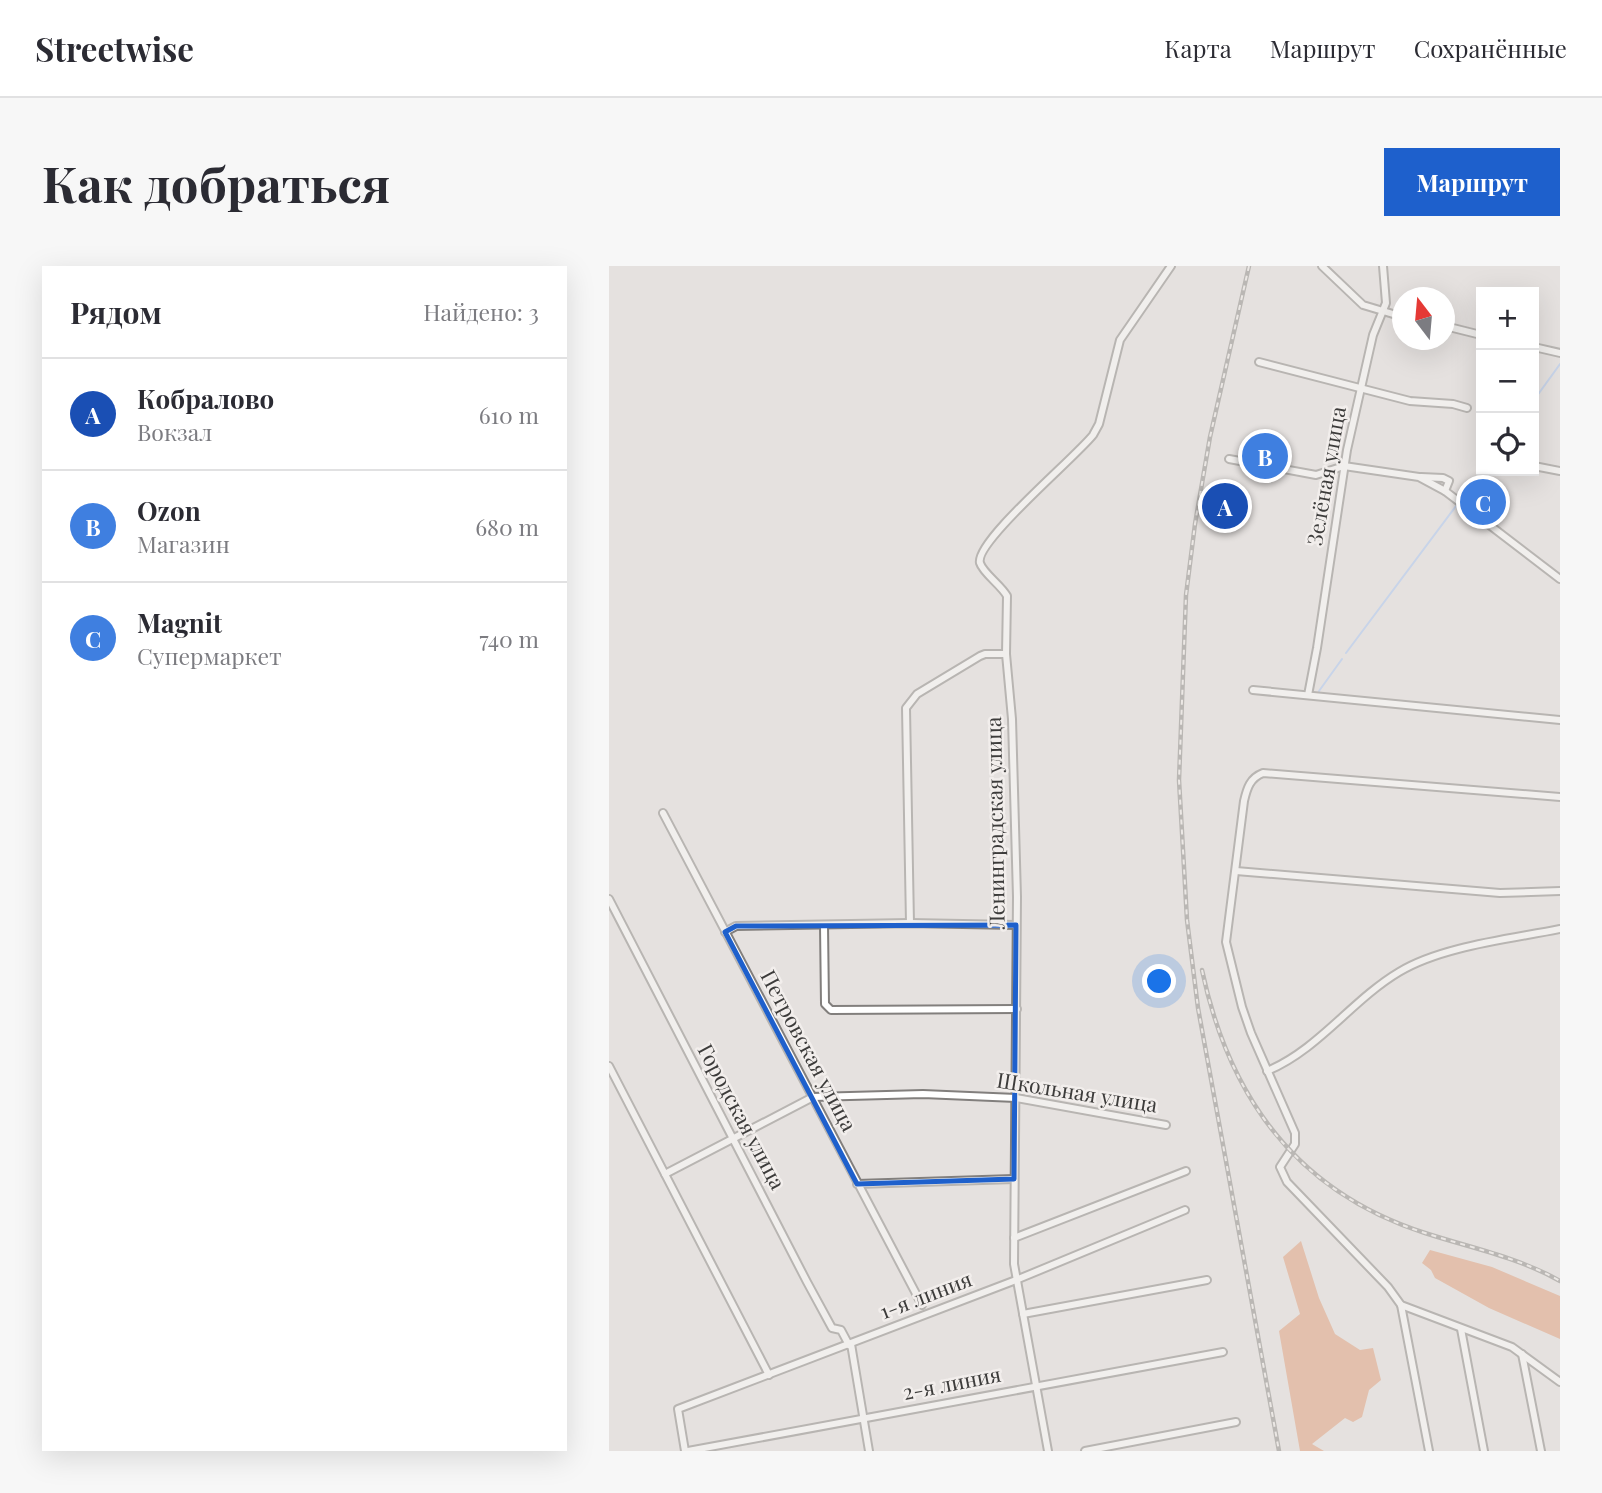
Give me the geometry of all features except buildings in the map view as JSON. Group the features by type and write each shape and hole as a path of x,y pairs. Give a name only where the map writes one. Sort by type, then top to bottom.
{"street":[{"name":"Ленинградская улица","path":"1048,1451 1016,1280 1016,925 1012,719 1006,654 1007,596 980,563 980,554 996,531 1093,435 1099,424 1121,340 1171,266"},
{"path":"1322,266 1363,306 1392,314"},
{"name":"Зелёная улица","path":"1308,695 1344,466 1373,335 1383,312 1386,294 1383,266"},
{"path":"1455,329 1476,334"},
{"path":"1539,348 1560,353"},
{"path":"1259,362 1410,401 1453,404 1467,408"},
{"path":"1230,458 1316,475 1344,466 1443,478 1449,481 1445,491"},
{"path":"1539,467 1560,471"},
{"path":"1419,477 1445,491 1560,579"},
{"path":"910,923 906,708 917,694 980,656 1006,654"},
{"path":"1253,690 1560,720"},
{"path":"1429,1451 1401,1305 1388,1287 1305,1202 1282,1174 1280,1167 1296,1138 1242,1007 1226,942 1247,789 1251,780 1262,773 1560,797"},
{"name":"Петровская улица","path":"663,813 922,1305"},
{"path":"1236,871 1500,893 1560,891"},
{"name":"Городская улица","path":"609,899 826,1317 832,1328 841,1330 850,1344"},
{"path":"725,932 736,926 910,923 1016,925"},
{"path":"824,926 825,1004 829,1009 1017,1009"},
{"path":"1267,1071 1289,1062 1341,1016 1401,971 1435,956 1560,929"},
{"path":"609,1066 769,1375"},
{"name":"Школьная улица","path":"665,1174 813,1097 923,1094 1016,1098 1166,1125"},
{"path":"1014,1238 1186,1171"},
{"path":"857,1184 1014,1179"},
{"name":"1-я линия","path":"687,1451 678,1409 1016,1280 1185,1210"},
{"path":"1023,1314 1207,1280"},
{"path":"1401,1305 1498,1341 1522,1353 1560,1382"},
{"path":"1461,1329 1484,1451"},
{"path":"850,1344 869,1451"},
{"name":"2-я линия","path":"687,1451 1223,1352"},
{"path":"1522,1353 1541,1451"},
{"path":"1084,1451 1236,1422"}],"highlighted area":[{"path":"1016,925 1014,1179 857,1184 725,932 736,926"}],"shaded area":[{"path":"1301,1241 1319,1298 1335,1334 1360,1350 1373,1348 1381,1380 1369,1390 1362,1417 1353,1422 1345,1418 1312,1444 1324,1451 1300,1451 1279,1331 1300,1314 1283,1257"},
{"path":"1430,1250 1492,1267 1560,1296 1560,1339 1489,1308 1435,1278 1431,1270 1422,1263"}],"waterway":[{"path":"1539,393 1560,364"},
{"path":"1462,496 1477,476"},
{"path":"1346,653 1456,506"},
{"path":"1319,691 1342,659"}],"railway":[{"path":"1249,266 1210,437 1195,524 1186,595 1179,780 1187,920 1198,1008 1279,1451"},
{"path":"1202,970 1214,1016 1230,1059 1251,1099 1276,1134 1305,1166 1340,1193 1380,1215 1425,1233 1511,1259 1560,1281"}],"place":[{"name":"Ozon","path":"1265,456"},
{"name":"Magnit","path":"1483,502"},
{"name":"Кобралово","path":"1225,506"}]}
